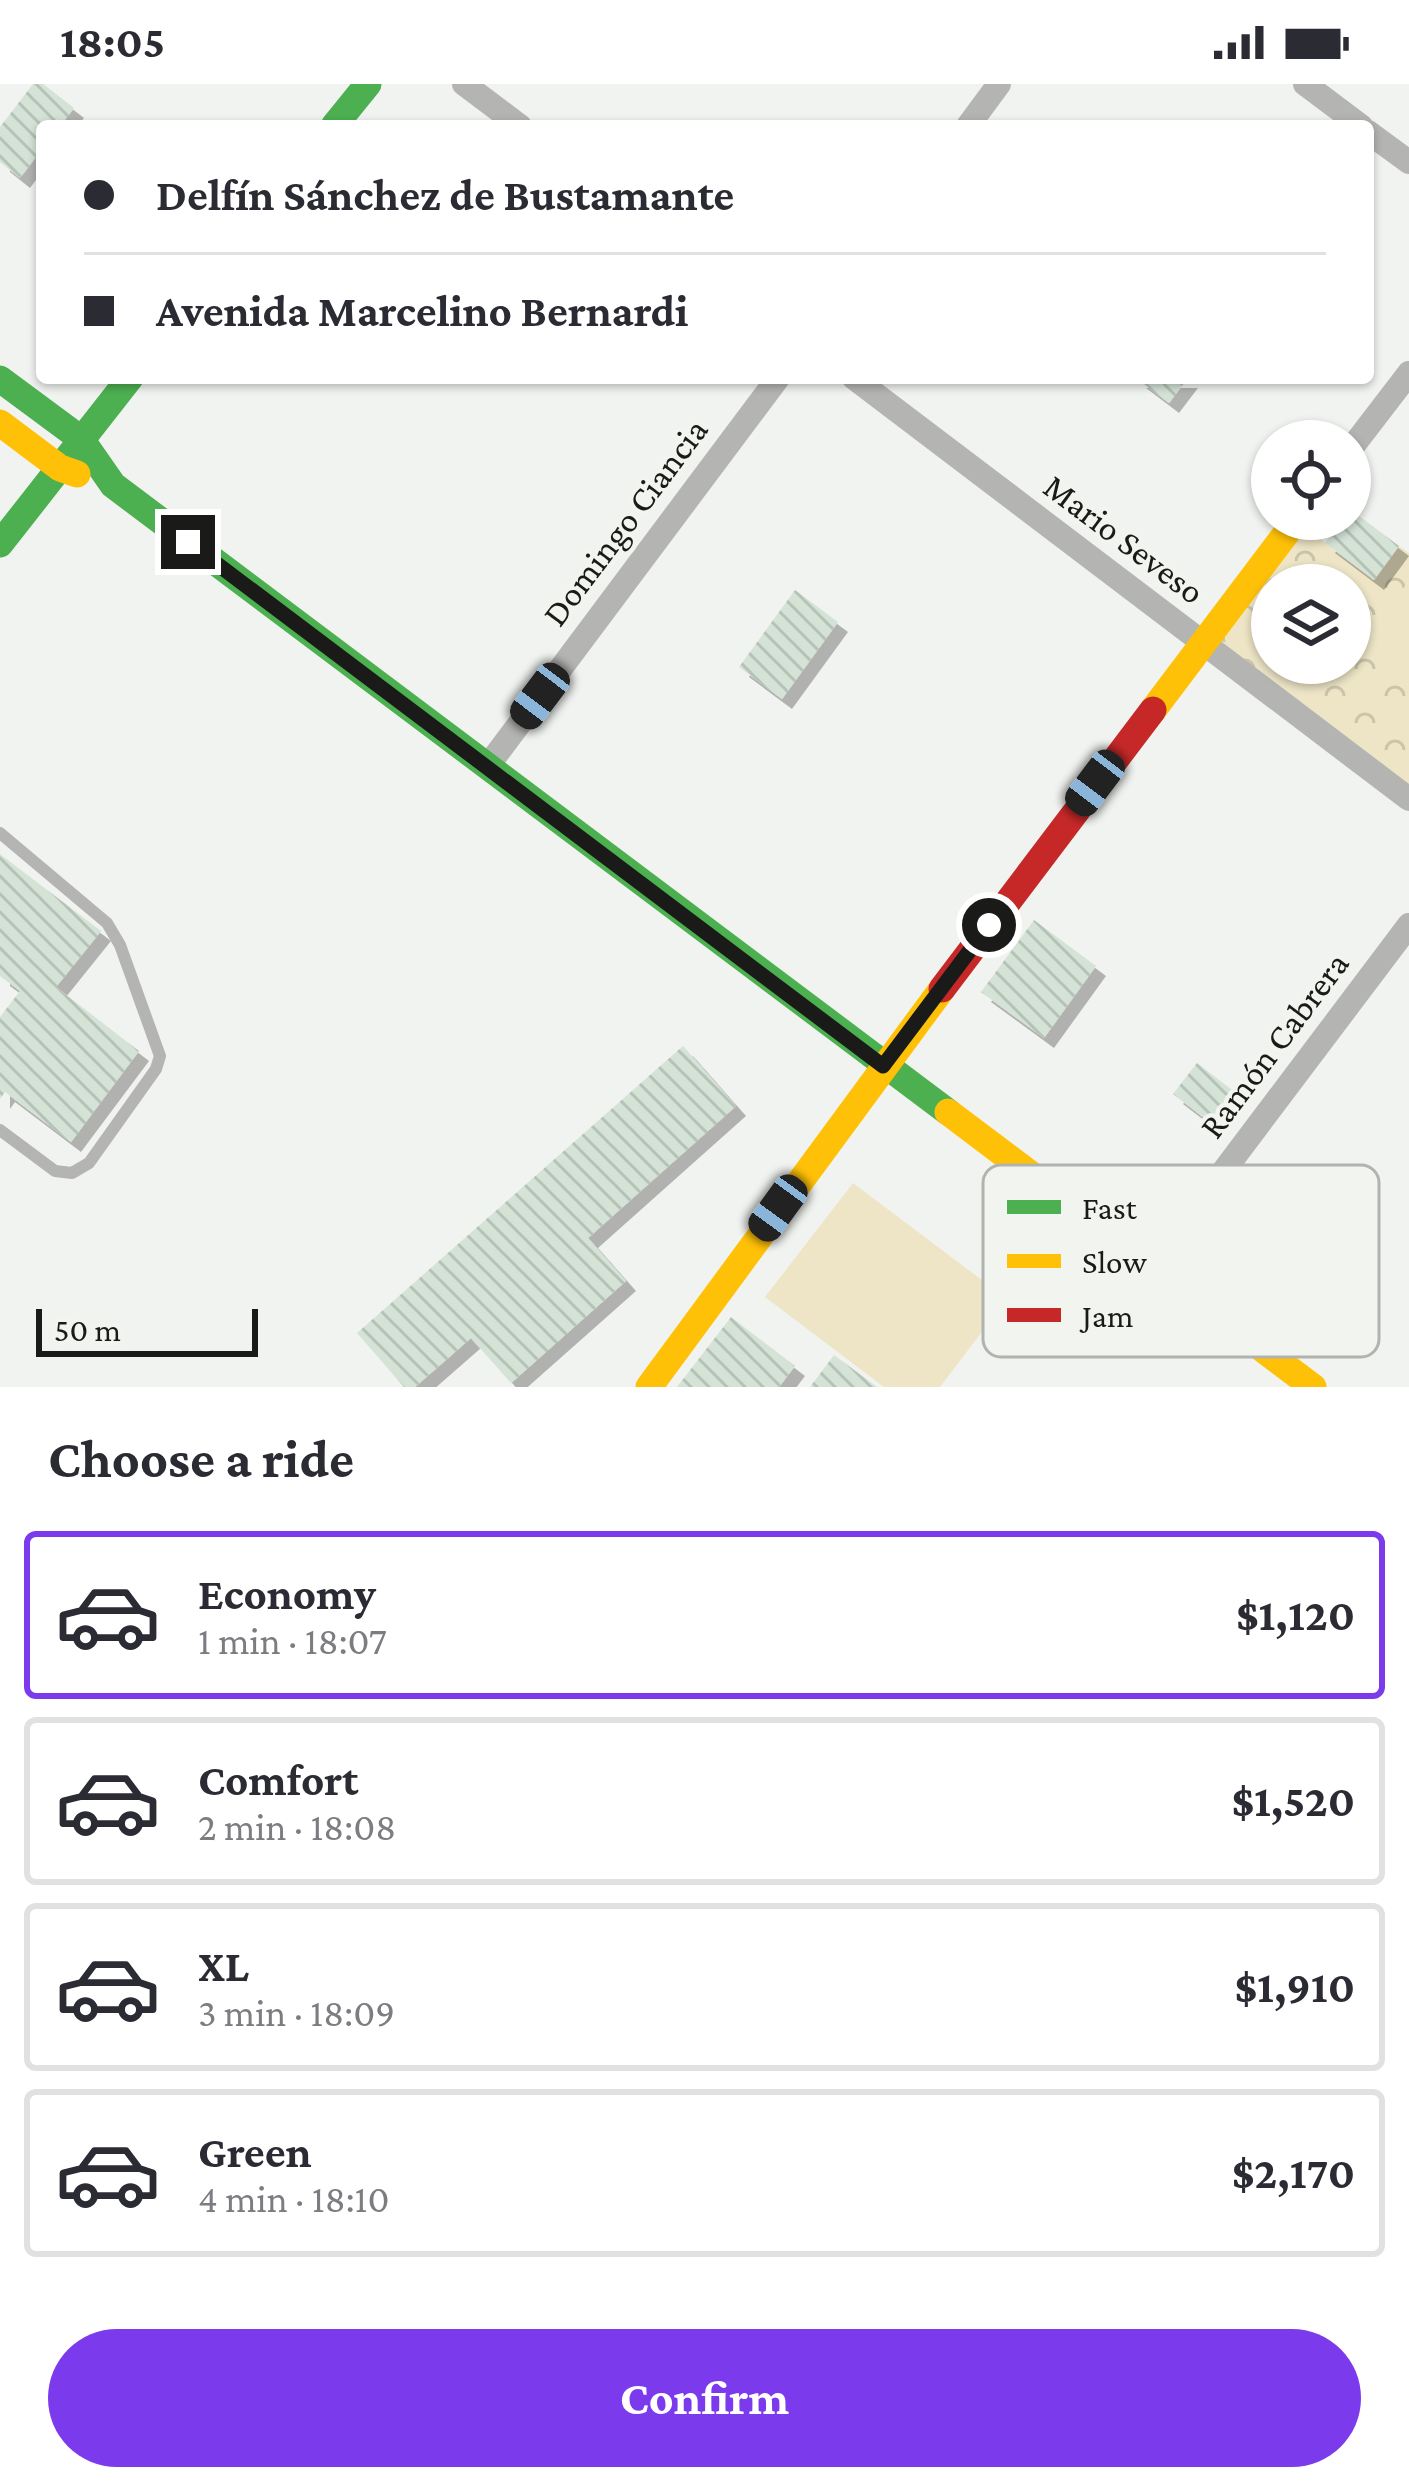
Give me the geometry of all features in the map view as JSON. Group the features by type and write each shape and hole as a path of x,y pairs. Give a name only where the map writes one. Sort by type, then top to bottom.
{"main road":[{"path":"339,120 368,84"},
{"path":"0,379 81,439 113,485 1016,1165"},
{"path":"0,544 125,384"},
{"path":"0,423 60,468 113,485"},
{"path":"649,1387 883,1066 1281,540"},
{"path":"1272,1357 1312,1387"}],"street":[{"path":"464,84 512,120"},
{"path":"972,120 999,84"},
{"path":"1305,84 1352,120"},
{"path":"1374,136 1409,162"},
{"path":"1371,423 1409,374"},
{"name":"Domingo Ciancia","path":"487,766 774,384"},
{"name":"Mario Seveso","path":"862,384 1409,799"},
{"name":"Ramón Cabrera","path":"1228,1165 1409,925"}],"lane":[{"path":"0,833 107,923 120,945 160,1056 157,1069 88,1163 72,1173 56,1171 0,1130"}],"green space":[{"path":"1292,540 1321,540 1353,564 1274,564"},
{"path":"1399,546 1409,553 1409,790 1269,684 1371,684 1371,577"},
{"path":"1409,584 1409,671 1371,643 1371,632"},
{"path":"1251,594 1251,670 1214,642"},
{"path":"853,1183 983,1281 983,1331 940,1387 884,1387 765,1297"}],"building":[{"path":"33,84 43,84 74,108 65,120 36,120 36,157 20,178 0,162 0,127"},
{"path":"1144,384 1183,384 1169,403"},
{"path":"1371,525 1399,546 1374,580 1371,564 1353,564 1325,543 1371,540"},
{"path":"795,590 838,622 782,699 739,667"},
{"path":"0,854 101,931 56,987 139,1051 71,1142 5,1092 0,1099 0,1017 20,991 0,976"},
{"path":"1034,920 1096,966 1044,1038 981,992"},
{"path":"683,1046 736,1106 588,1238 626,1281 511,1383 471,1338 415,1387 404,1387 357,1333"},
{"path":"1197,1063 1236,1093 1212,1124 1173,1094"},
{"path":"731,1317 795,1366 779,1387 677,1387"},
{"path":"834,1355 877,1387 810,1387"}],"traffic: fast":[{"path":"339,120 368,84"},
{"path":"0,379 81,439 113,485 948,1112"},
{"path":"0,544 125,384"}],"traffic: slow":[{"path":"0,423 60,468 77,474"},
{"path":"1153,710 1281,540"},
{"path":"649,1387 942,989"},
{"path":"948,1112 1018,1165"},
{"path":"1273,1357 1313,1387"}],"traffic: jam":[{"path":"942,989 1153,710"}],"route":[{"path":"188,542 883,1066 989,925"}]}
